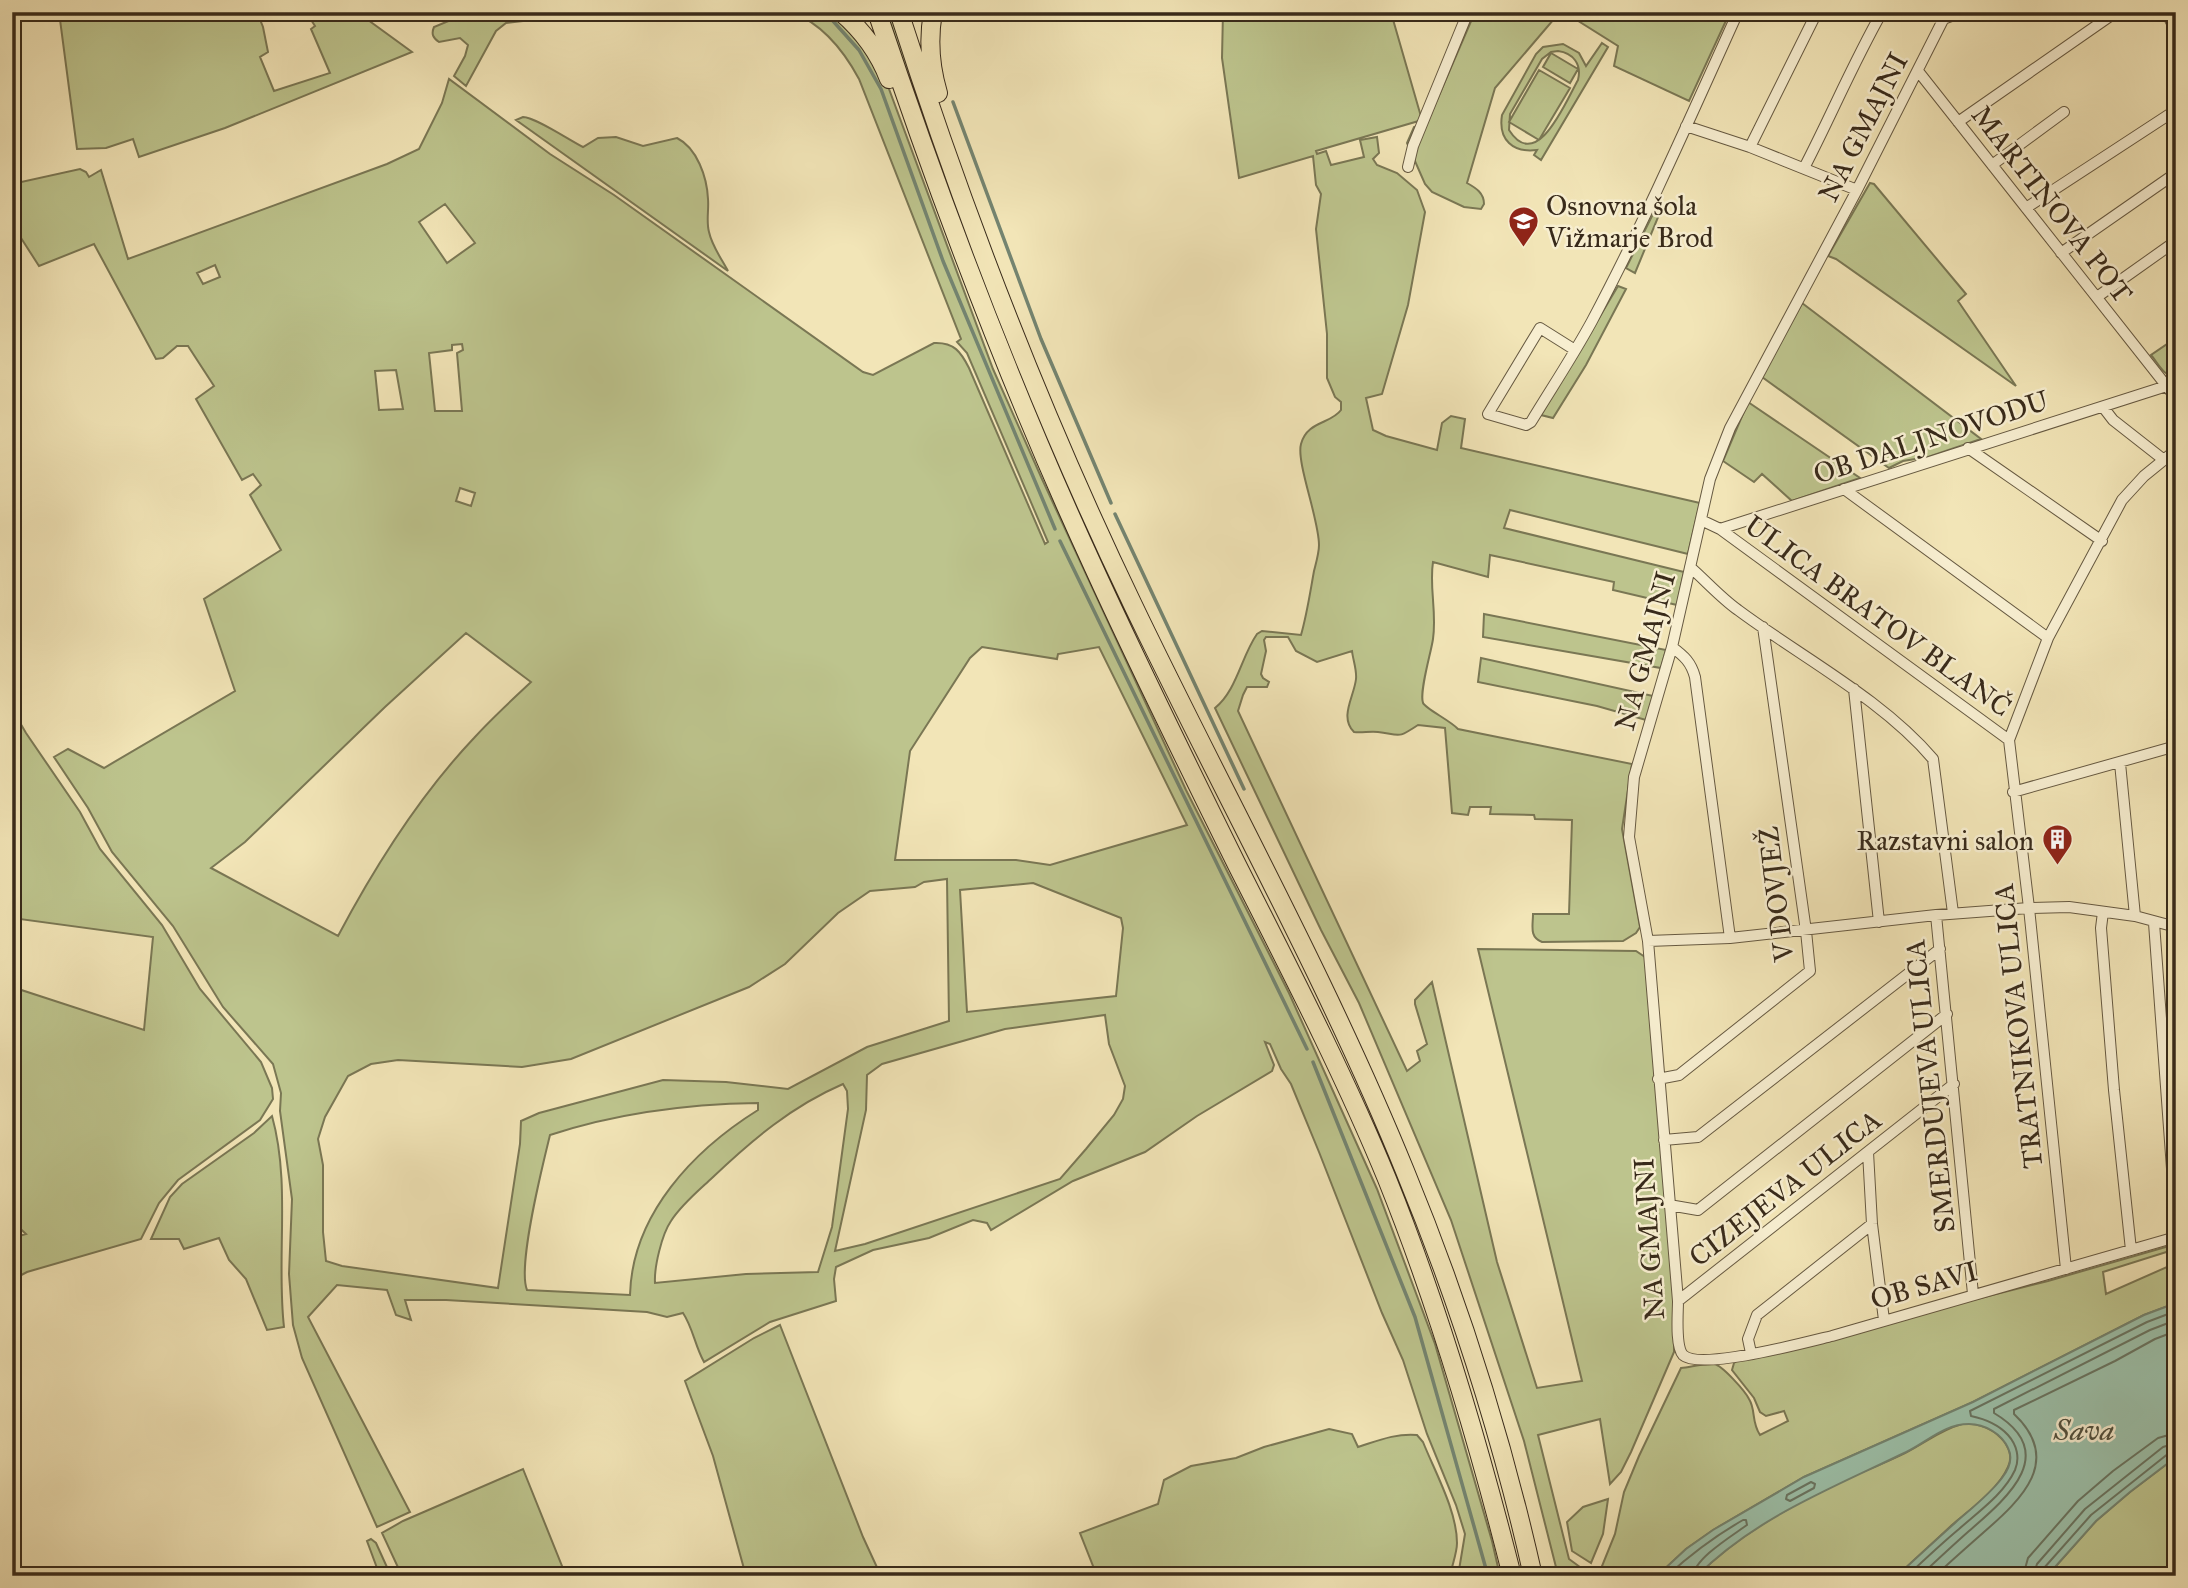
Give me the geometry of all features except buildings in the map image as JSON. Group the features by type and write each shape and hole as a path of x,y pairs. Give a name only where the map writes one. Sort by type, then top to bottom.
{"highway":[{"path":"841,12 865,37 878,56 888,75 905,124 932,172"},
{"path":"877,12 932,172 1003,359 1094,568 1196,783 1299,987 1386,1179 1445,1339 1512,1576"},
{"path":"899,12 942,138 1027,363 1102,537 1182,707 1330,1005 1405,1172 1469,1346 1501,1449 1533,1576"},
{"path":"933,12 930,49 939,97 942,138"}],"street":[{"path":"1408,166 1413,146 1468,12"},
{"path":"1575,349 1540,328 1488,414 1526,425 1531,422 1575,349 1630,246 1738,12"},
{"path":"1750,147 1817,12"},
{"name":"NA GMAJNI","path":"1804,168 1882,12"},
{"path":"1927,12 1945,16 1962,12"},
{"path":"1958,122 2116,12"},
{"path":"2166,12 2176,31"},
{"name":"NA GMAJNI","path":"1684,1355 1679,1347 1678,1301 1648,941 1629,837 1634,778 1672,648 1710,479 1730,428 1857,190 1945,16"},
{"name":"MARTINOVA POT","path":"1918,71 2097,298 2171,385 2176,398"},
{"path":"2026,208 2176,110"},
{"path":"1992,165 2064,112"},
{"path":"1686,126 1750,147 1857,190"},
{"path":"2061,253 2176,173"},
{"path":"2097,298 2176,241"},
{"name":"OB DALJNOVODU","path":"1720,529 2171,385"},
{"path":"2103,407 2113,420 2164,460"},
{"path":"1968,448 2102,541"},
{"name":"TRATNIKOVA ULICA","path":"2066,1269 2009,740 2048,638 2122,500 2144,475 2176,450"},
{"path":"1844,489 2048,638"},
{"path":"1701,520 1720,529"},
{"name":"ULICA BRATOV BLANČ","path":"1720,529 2009,740"},
{"name":"SMERDUJEVA ULICA","path":"1690,567 1736,609 1853,689 1920,744 1933,759 1953,913"},
{"name":"V DOVJEŽ","path":"1658,1079 1679,1075 1810,971 1763,627"},
{"path":"1672,648 1686,658 1692,667 1730,938"},
{"path":"1853,689 1879,922"},
{"path":"2013,792 2176,746"},
{"path":"2120,763 2135,916"},
{"path":"1648,941 1730,938 1953,913 2029,908 2070,908 2135,916 2176,927"},
{"path":"2103,912 2101,928 2113,1077 2131,1250"},
{"name":"SMERDUJEVA ULICA","path":"1936,915 1973,1294"},
{"path":"2154,923 2176,1223"},
{"path":"1664,1140 1698,1136 1940,949"},
{"path":"1669,1205 1698,1210 1947,1014"},
{"name":"CIZEJEVA ULICA","path":"1678,1301 1954,1084"},
{"path":"1868,1152 1872,1223 1884,1320"},
{"path":"1751,1353 1748,1339 1757,1315 1872,1223"},
{"name":"OB SAVI","path":"1684,1355 1694,1360 1708,1361 1832,1336 2176,1237"}],"shaded area":[{"path":"59,12 257,12 268,52 260,57 274,91 330,73 311,29 315,26 306,12 357,12 412,52 225,128 139,157 133,139 106,148 77,149"},
{"path":"470,12 574,12 566,16 506,23 496,31 466,86 454,76 468,45 460,38 439,42 433,32 434,27"},
{"path":"792,12 829,12 854,33 886,81 993,369 1186,790 1289,993 1377,1189 1435,1344 1500,1576 1458,1576 1465,1534 1456,1505 1427,1434 1403,1360 1291,1084 1270,1044 1265,1042 1274,1065 1272,1071 1197,1116 1145,1152 1073,1181 991,1230 987,1223 973,1220 929,1238 873,1250 836,1267 836,1301 770,1322 704,1362 683,1313 667,1317 647,1312 405,1300 411,1320 396,1315 387,1290 337,1285 308,1317 410,1512 377,1527 302,1358 293,1325 289,1274 292,1199 280,1111 281,1093 273,1064 223,1007 173,926 112,852 88,808 54,757 68,749 104,768 235,691 204,599 281,550 250,495 261,485 253,474 242,480 196,399 214,386 188,346 177,346 163,358 156,359 94,244 39,266 12,224 12,184 80,169 89,177 101,170 128,259 387,164 419,149 442,103 449,79 550,154 614,195 863,372 873,375 934,343 947,344 956,349 969,368 1045,544 1048,542 967,353 957,342 961,339 859,79 831,40 803,17","holes":["445,204 475,243 447,263 419,222","215,265 220,277 203,284 197,273","462,344 463,350 457,353 462,411 435,411 429,353 452,350 452,345","396,370 403,409 379,410 375,371","460,488 475,493 471,506 456,501","466,633 531,682 481,731 435,783 383,858 338,936 211,868 245,842","982,647 1057,659 1058,654 1099,647 1187,825 1050,865 1016,860 895,860 910,751 970,658","947,879 949,1021 867,1047 788,1089 726,1082 663,1080 539,1113 521,1121 520,1144 498,1288 342,1266 326,1261 323,1165 318,1139 325,1117 348,1076 371,1064 398,1060 522,1067 571,1059 749,987 785,964 838,913 870,891 915,887 924,882","1033,883 1121,918 1123,928 1116,996 967,1012 960,890","1105,1015 1109,1044 1125,1086 1123,1099 1114,1115 1060,1179 865,1244 835,1251 866,1110 867,1075 882,1064 1005,1029","843,1084 847,1091 848,1109 832,1227 818,1272 746,1274 655,1283 662,1242 675,1215 742,1150 790,1113","758,1103 758,1110 711,1144 671,1187 642,1238 633,1265 630,1295 527,1290 525,1260 528,1238 550,1135 627,1115 679,1108"]},
{"path":"885,12 892,12 939,149 932,153"},
{"path":"1223,12 1399,12 1392,16 1422,120 1316,151 1317,154 1326,151 1331,165 1364,157 1360,140 1377,137 1379,153 1373,159 1377,165 1397,173 1417,190 1425,212 1408,305 1382,394 1366,398 1373,430 1437,450 1442,423 1451,416 1465,419 1461,448 1700,503 1688,554 1510,510 1504,528 1684,572 1677,605 1613,590 1614,582 1490,555 1488,577 1433,562 1434,629 1422,698 1425,706 1458,729 1632,764 1622,829 1640,927 1623,941 1542,942 1535,937 1533,914 1569,914 1572,820 1535,819 1534,815 1490,814 1491,807 1470,807 1468,815 1452,813 1445,728 1418,725 1399,735 1354,732 1350,726 1348,713 1356,676 1352,651 1317,662 1296,651 1288,637 1266,637 1261,674 1269,682 1267,687 1247,687 1238,711 1407,1071 1420,1061 1417,1051 1427,1044 1415,1000 1432,982 1497,1262 1537,1388 1582,1381 1478,949 1636,951 1645,957 1674,1304 1674,1352 1631,1452 1621,1472 1610,1484 1600,1419 1538,1435 1569,1559 1588,1573 1586,1576 1560,1576 1557,1571 1524,1441 1451,1220 1359,1003 1321,930 1215,708 1229,692 1257,634 1262,631 1301,635 1319,545 1302,464 1301,444 1308,431 1341,410 1341,402 1335,397 1327,378 1327,334 1316,229 1321,194 1316,185 1313,156 1239,178 1222,58"},
{"path":"1475,12 1560,12 1495,88 1467,183 1483,197 1484,204 1481,209 1464,207 1432,192 1425,184 1407,143 1414,127 1427,123"},
{"path":"1564,12 1730,12 1689,101 1614,66 1618,46"},
{"path":"1602,43 1608,47 1541,160 1534,155 1537,150 1521,149 1509,143 1502,131 1502,115 1536,54 1543,47 1563,44 1579,53 1586,66","holes":["1551,52 1563,52 1575,60 1579,69 1578,80 1550,129 1530,144 1520,141 1509,130 1510,114 1542,59"]},
{"path":"1551,53 1578,69 1570,83 1543,67"},
{"path":"1539,70 1570,88 1539,140 1509,122"},
{"path":"523,117 544,125 583,147 598,138 616,137 643,146 677,138 684,143 695,156 703,173 707,190 709,232 728,271 516,120"},
{"path":"1870,183 1874,184 1966,294 1958,301 2016,386 1828,256"},
{"path":"1655,210 1661,210 1635,273 1626,268"},
{"path":"1618,286 1626,289 1586,365 1553,418 1541,415"},
{"path":"1802,303 1981,439 1928,457 1903,461 1889,468 1762,377"},
{"path":"2176,338 2176,377 2165,372 2151,355"},
{"path":"1748,402 1860,478 1792,501 1762,474 1754,482 1723,461"},
{"path":"1484,614 1666,650 1661,668 1483,637"},
{"path":"1481,658 1653,696 1646,720 1597,706 1478,682"},
{"path":"12,709 80,812 100,849 162,925 200,989 261,1062 272,1088 273,1099 260,1120 178,1180 159,1203 141,1239 27,1272 12,1280 12,1238 26,1234 12,1221 12,987 144,1030 153,937 12,918"},
{"path":"272,1116 281,1168 284,1327 267,1330 246,1279 229,1260 219,1238 184,1249 179,1239 151,1239 170,1197 182,1184 254,1133"},
{"path":"2176,1244 2176,1249 2103,1272 2106,1294 2176,1263 2176,1303 2144,1315 1973,1402 1804,1477 1713,1530 1686,1549 1657,1576 1598,1576 1615,1534 1624,1492 1681,1368 1718,1365 1749,1399 1760,1435 1788,1421 1784,1411 1766,1416 1760,1412 1754,1398 1732,1370 1739,1359 2048,1281"},
{"path":"780,1325 863,1537 881,1576 746,1576 713,1456 685,1381"},
{"path":"1962,1424 1983,1426 2001,1438 2009,1452 2008,1467 1991,1491 1897,1576 1697,1576 1744,1537 1795,1505"},
{"path":"1329,1429 1352,1434 1358,1447 1402,1435 1417,1435 1423,1442 1449,1505 1456,1531 1457,1547 1450,1576 1097,1576 1080,1533 1158,1504 1164,1480 1191,1466 1236,1458 1264,1447"},
{"path":"2176,1457 2176,1576 2047,1576 2096,1521"},
{"path":"523,1469 566,1576 402,1576 382,1533 403,1521"},
{"path":"1608,1499 1603,1534 1591,1563 1572,1551 1567,1522 1583,1507"},
{"path":"371,1539 376,1543 391,1576 380,1576 367,1541"}],"water":[{"name":"Sava","path":"2176,1303 2176,1457 2096,1521 2047,1576 1897,1576 1986,1495 2007,1471 2010,1456 2002,1438 1987,1428 1969,1424 1942,1431 1910,1450 1794,1506 1743,1537 1697,1576 1657,1576 1686,1549 1713,1530 1804,1477 1973,1402 2144,1315"}],"waterway":[{"path":"833,21 859,50 881,89 943,261 1055,529"},
{"path":"953,102 1041,339 1111,503"},
{"path":"1115,514 1244,789"},
{"path":"1060,541 1307,1049"},
{"path":"1313,1062 1415,1317 1488,1576"}],"place":[{"name":"Osnovna šola Vižmarje Brod","path":"1523,248"},
{"name":"Razstavni salon","path":"2057,867"}]}
